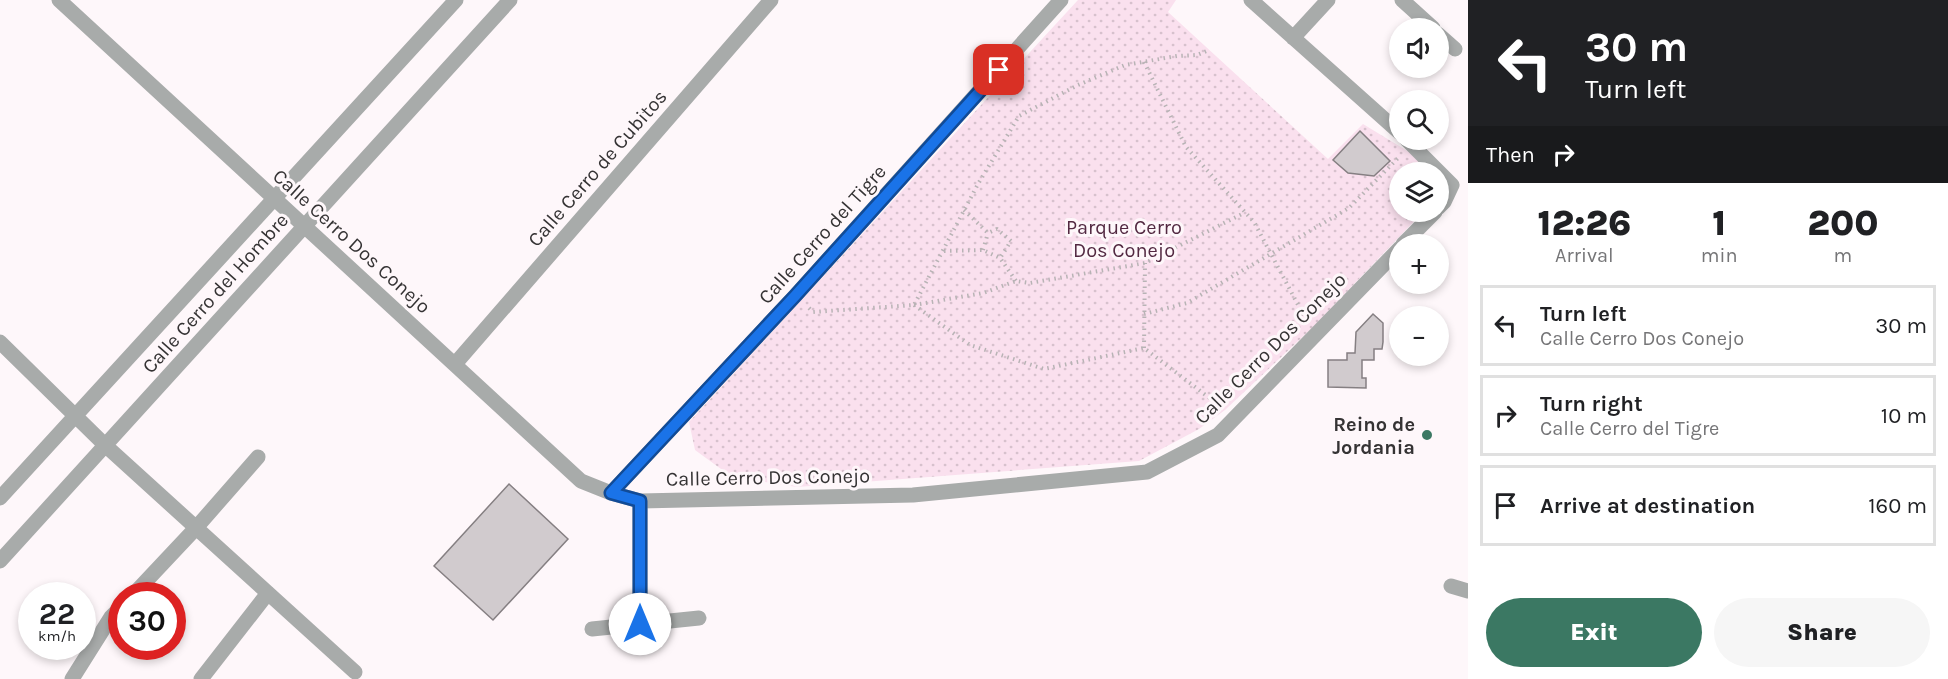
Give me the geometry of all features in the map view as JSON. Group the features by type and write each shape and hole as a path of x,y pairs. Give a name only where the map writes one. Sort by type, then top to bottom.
{"street":[{"name":"Calle Cerro Dos Conejo","path":"59,0 581,482 640,501 913,495 1147,472 1218,435 1389,259"},
{"name":"Calle Cerro del Hombre","path":"3,488 76,417 456,0"},
{"name":"Calle Cerro del Hombre","path":"0,561 510,0"},
{"name":"Calle Cerro de Cubitos","path":"455,364 771,0"},
{"name":"Calle Cerro del Tigre","path":"611,493 795,296 1061,0"},
{"path":"1251,0 1389,123"},
{"path":"1293,38 1328,0"},
{"path":"1410,3 1424,18"},
{"path":"1449,44 1455,49"},
{"path":"1418,150 1430,162"},
{"path":"1413,234 1424,222"},
{"path":"0,342 195,529 355,672"},
{"path":"145,582 258,457"},
{"path":"640,501 640,624"},
{"path":"1451,586 1468,591"},
{"path":"201,679 268,593"},
{"path":"592,629 699,618"},
{"path":"72,679 108,622"}],"path":[{"path":"914,305 964,210 1019,116 1078,85 1125,65 1177,56 1197,56 1209,50"},
{"path":"1144,62 1186,147 1254,222 1307,321 1318,332"},
{"path":"1144,314 1187,303 1349,208 1403,150"},
{"path":"964,210 988,233"},
{"path":"795,296 813,312 914,305 983,293 1016,281 1030,283 1145,263 1244,213"},
{"path":"983,250 988,233 997,229 1011,241 1000,258"},
{"path":"943,251 983,250 1000,258 1016,281"},
{"path":"1144,348 1145,263"},
{"path":"914,305 970,345 1044,369 1144,348 1235,417"}],"green space":[{"name":"Parque Cerro Dos Conejo","path":"1078,0 1176,0 1168,12 1328,159 1363,124 1389,140 1389,150 1406,150 1420,162 1389,162 1389,222 1413,222 1402,234 1389,234 1389,248 1313,327 1225,410 1199,429 1139,461 797,487 732,477 695,450 689,422"}],"building":[{"path":"1360,131 1390,161 1374,176 1348,173 1333,160"},
{"path":"1373,314 1383,323 1383,342 1382,349 1374,349 1374,360 1362,360 1362,378 1366,378 1366,388 1328,387 1328,360 1347,360 1347,353 1355,353 1356,332"},
{"path":"509,484 568,539 493,620 434,566"}],"place":[{"name":"Reino de Jordania","path":"1427,435"}],"route":[{"path":"640,624 640,501 611,493 795,296 999,70"}]}
